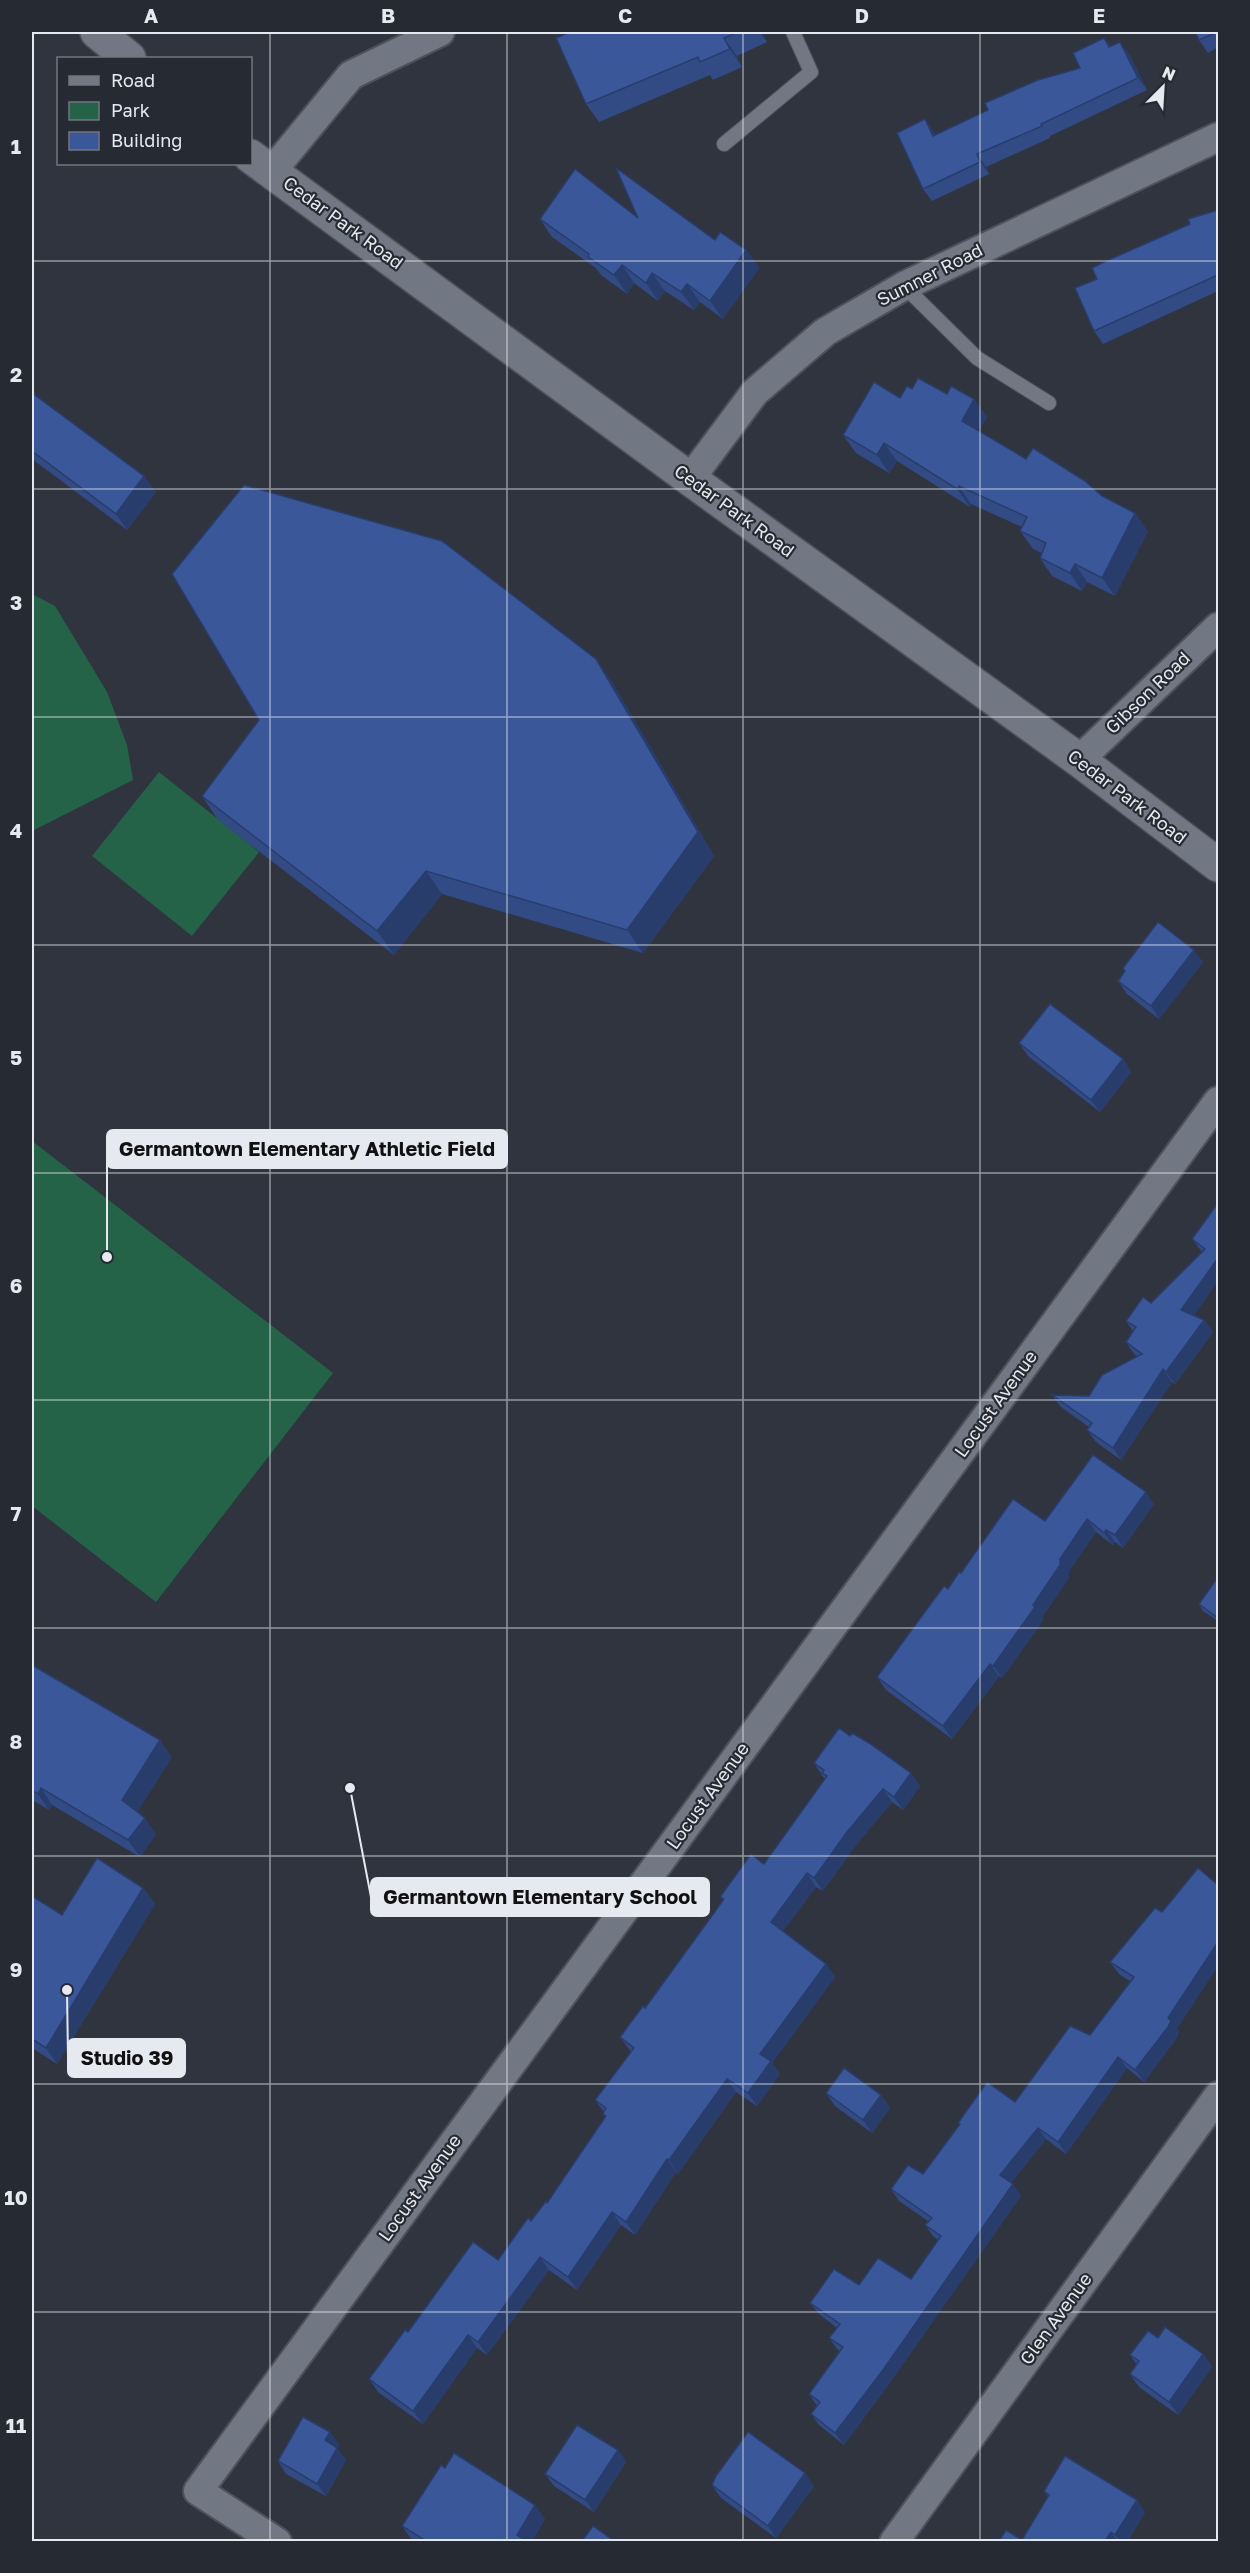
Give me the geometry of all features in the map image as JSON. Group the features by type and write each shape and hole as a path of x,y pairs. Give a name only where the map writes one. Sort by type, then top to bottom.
{"street":[{"path":"97,32 128,57"},
{"path":"261,163 351,75 440,32"},
{"name":"Sumner Road","path":"690,479 754,392 825,333 904,286 1218,137"},
{"name":"Cedar Park Road","path":"261,163 690,479 1079,760 1218,865"},
{"name":"Gibson Road","path":"1079,760 1218,627"},
{"name":"Locust Avenue","path":"276,2541 198,2491 1218,1101"},
{"name":"Glen Avenue","path":"894,2541 1218,2096"}],"lane":[{"path":"724,144 811,72 793,32"},
{"path":"904,286 977,358 1049,403"}],"green space":[{"path":"32,594 55,606 107,692 127,745 133,780 32,831"},
{"path":"159,772 259,852 192,936 92,856"},
{"path":"32,1141 333,1373 156,1602 32,1506"}],"building":[{"path":"570,32 738,32 724,38 730,49 700,62 698,57 586,104 556,38"},
{"path":"1195,32 1217,32 1199,40"},
{"path":"1104,38 1109,47 1120,42 1138,78 1041,124 1042,126 977,154 980,162 923,189 897,133 925,119 933,136 988,110 985,103 1038,80 1080,68 1073,53"},
{"path":"616,168 715,240 720,232 746,250 710,301 687,284 681,292 652,273 646,283 622,265 614,275 540,219 575,169 638,218"},
{"path":"1218,210 1218,275 1094,331 1075,288 1097,279 1092,268 1190,224 1188,219"},
{"path":"918,378 947,394 951,386 974,399 962,421 1026,459 1033,448 1085,481 1102,496 1135,513 1102,578 1075,564 1070,573 1040,558 1046,543 1020,531 1027,517 959,486 957,489 884,443 877,455 843,435 874,382 900,398 907,386 912,389"},
{"path":"32,393 144,476 116,514 32,451"},
{"path":"244,485 442,541 596,659 698,832 627,930 426,871 377,931 202,796 259,720 172,574"},
{"path":"1158,922 1194,950 1151,1006 1118,981 1125,971 1123,968"},
{"path":"1050,1004 1123,1059 1091,1100 1019,1043"},
{"path":"1218,1203 1218,1258 1181,1310 1204,1320 1166,1372 1163,1369 1113,1448 1087,1430 1092,1423 1052,1395 1089,1396 1102,1375 1142,1354 1126,1342 1136,1327 1126,1321 1143,1297 1151,1303 1205,1249 1192,1239"},
{"path":"1093,1455 1146,1492 1115,1535 1106,1530 1104,1533 1087,1519 1060,1559 1060,1565 1033,1605 1035,1607 993,1666 990,1664 943,1726 877,1677 944,1586 948,1589 959,1572 961,1573 1013,1499 1045,1521"},
{"path":"1216,1580 1218,1581 1218,1618 1199,1604"},
{"path":"32,1665 160,1740 122,1800 145,1818 128,1840 41,1788 38,1794 32,1790"},
{"path":"839,1728 850,1736 852,1733 869,1743 911,1773 894,1797 883,1789 847,1832 814,1878 807,1873 771,1922 826,1964 760,2054 771,2061 748,2093 727,2079 669,2160 667,2159 626,2222 612,2212 568,2277 540,2257 478,2342 468,2335 413,2411 369,2379 405,2330 408,2332 473,2242 498,2260 528,2218 531,2221 546,2201 547,2203 606,2116 603,2114 606,2108 595,2100 634,2048 620,2037 643,2006 645,2008 724,1899 720,1897 751,1854 764,1864 827,1776 822,1773 824,1770 814,1763"},
{"path":"97,1858 143,1888 46,2048 32,2039 32,1896 62,1915"},
{"path":"1198,1868 1218,1885 1218,1942 1168,2018 1171,2021 1168,2027 1135,2070 1118,2057 1058,2142 1038,2128 1000,2175 1013,2184 883,2370 835,2433 811,2414 820,2402 809,2394 843,2347 829,2338 840,2324 810,2303 834,2269 859,2285 878,2258 911,2279 941,2236 925,2225 932,2218 891,2189 908,2165 923,2174 960,2124 958,2123 987,2082 1015,2102 1070,2026 1090,2035 1134,1977 1110,1962 1155,1908 1162,1912"},
{"path":"844,2068 881,2095 863,2120 826,2093"},
{"path":"1165,2327 1203,2354 1169,2402 1130,2374 1139,2361 1130,2355 1138,2344 1148,2331 1158,2338"},
{"path":"303,2417 330,2432 325,2440 337,2448 317,2484 278,2461"},
{"path":"577,2425 618,2450 585,2500 545,2474"},
{"path":"748,2432 805,2473 768,2526 712,2485"},
{"path":"454,2453 535,2505 517,2535 526,2541 426,2541 402,2526 441,2465 445,2468"},
{"path":"1065,2456 1137,2500 1115,2535 1111,2532 1105,2541 999,2541 1006,2530 1022,2540 1049,2495 1044,2491"},
{"path":"593,2526 614,2541 582,2541"}],"place":[{"name":"Germantown Elementary Athletic Field","path":"107,1257"},
{"name":"Germantown Elementary School","path":"350,1788"},
{"name":"Studio 39","path":"67,1990"}]}
